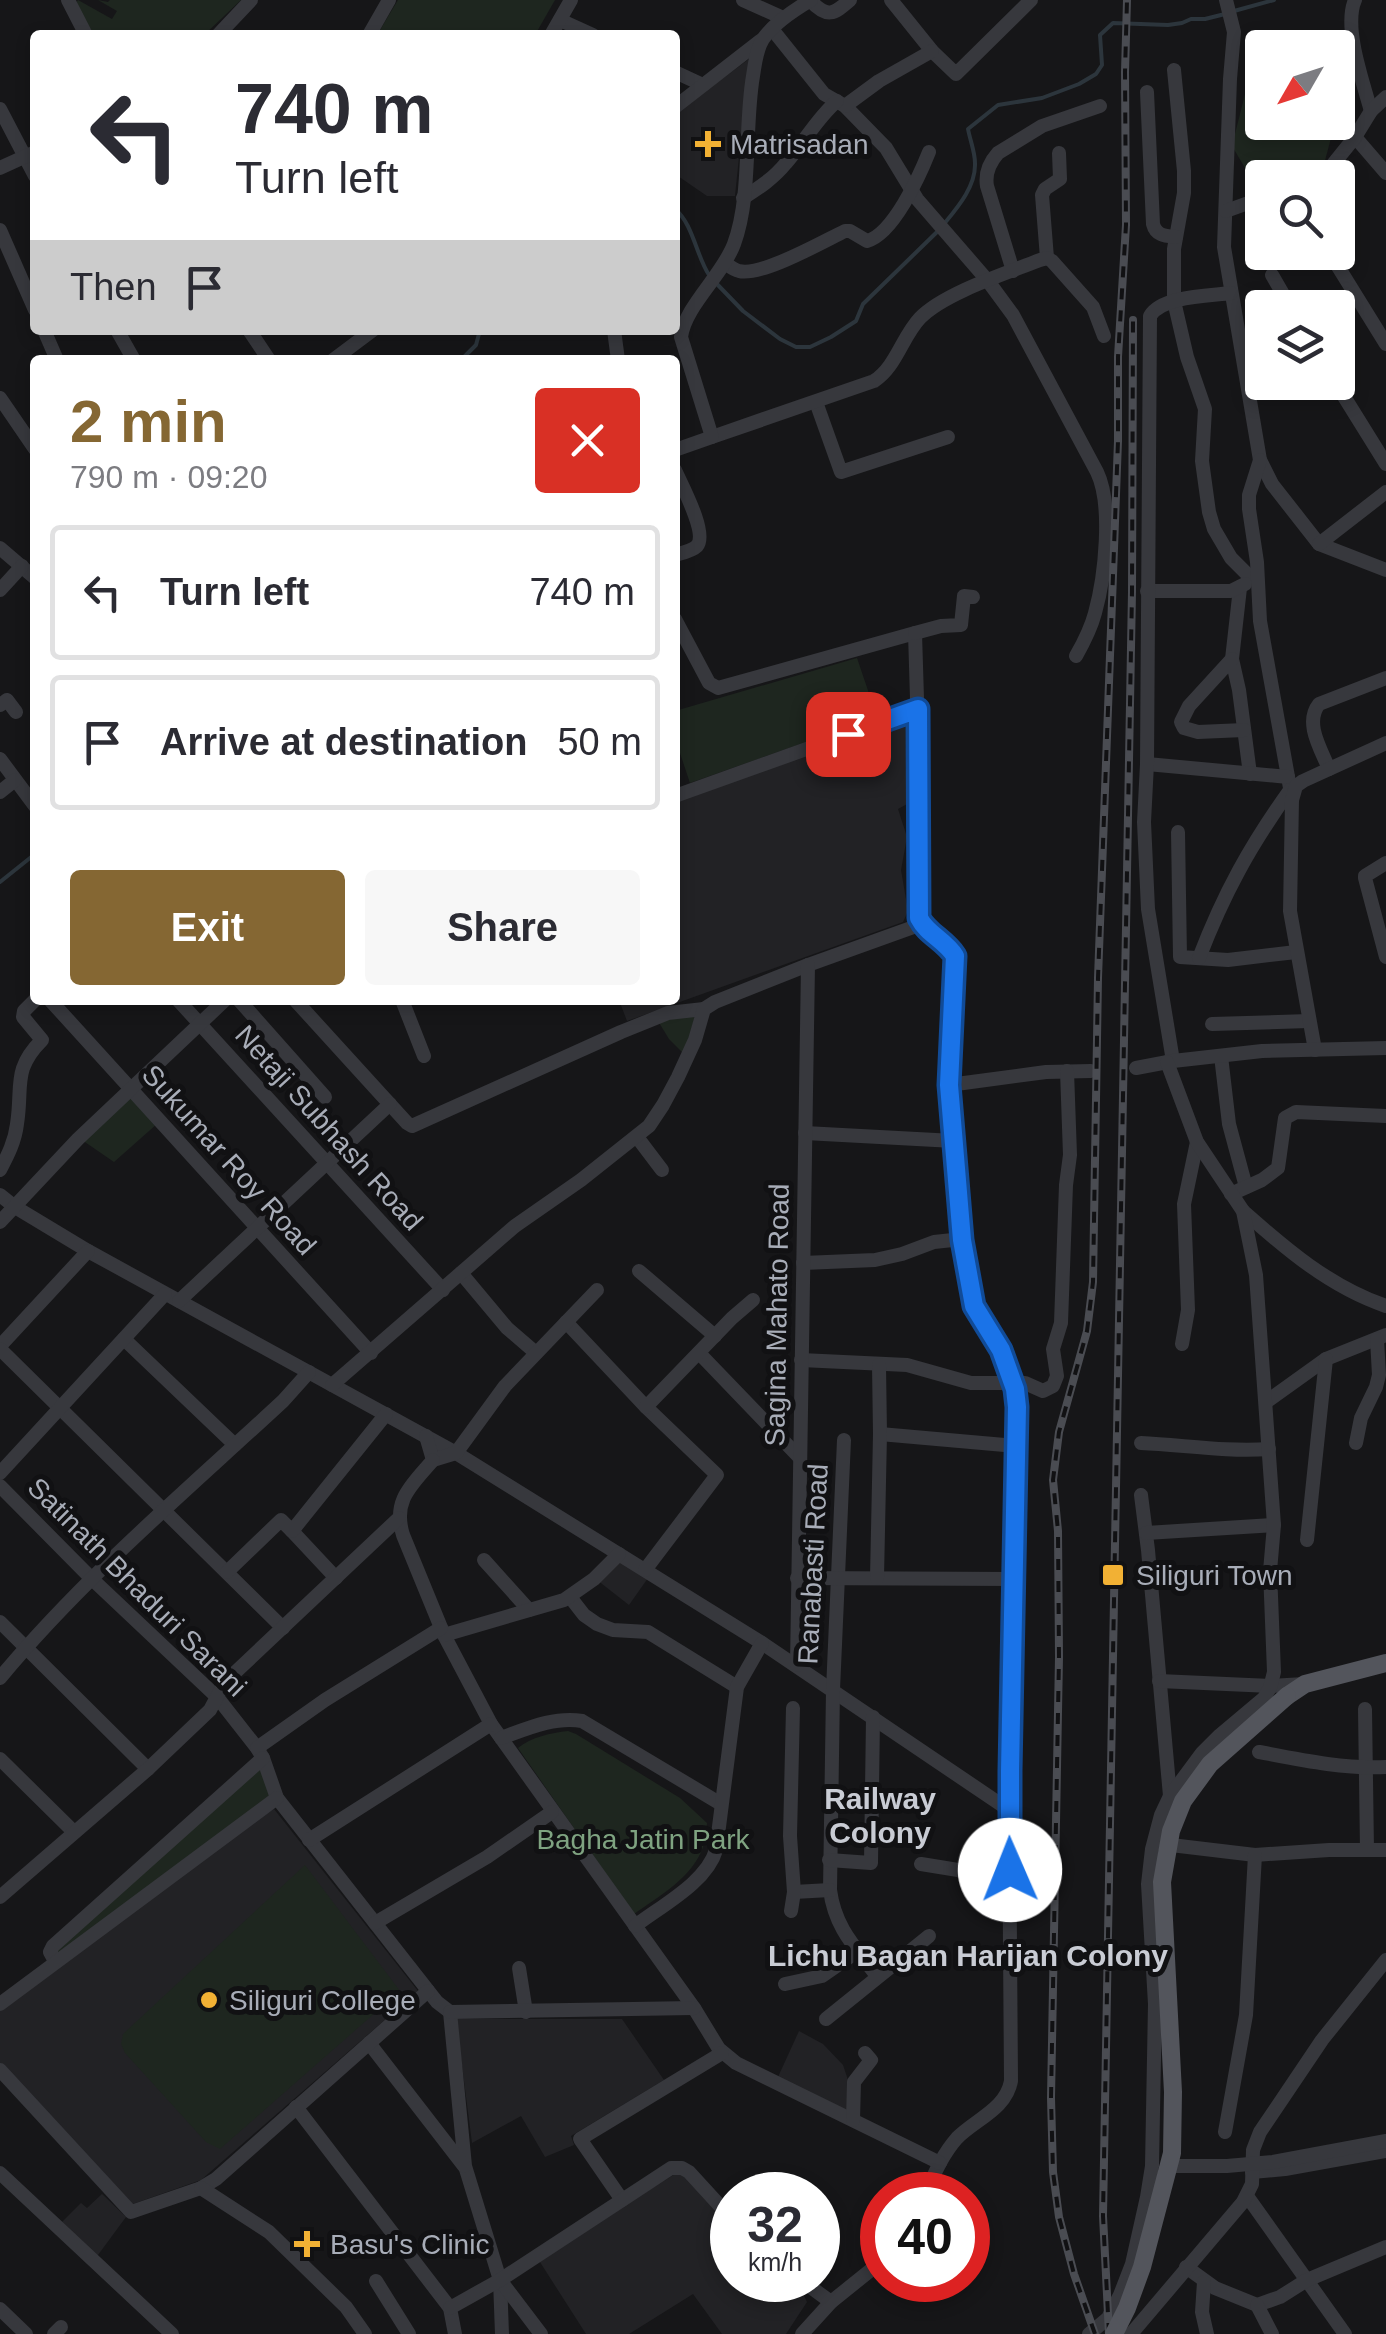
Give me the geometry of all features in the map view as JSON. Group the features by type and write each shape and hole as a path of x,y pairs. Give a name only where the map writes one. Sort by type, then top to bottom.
{"main road":[{"path":"1126,2329 1127,2308 1172,2153 1174,2120 1162,1882 1166,1848 1177,1815 1200,1776 1279,1691 1386,1663"}],"street":[{"path":"68,0 83,30"},
{"path":"223,30 252,0"},
{"path":"373,30 389,0"},
{"path":"554,30 571,0"},
{"path":"744,0 773,28 824,94 841,104 886,148 910,188 1014,315 1097,472 1104,489 1106,533 1100,594 1092,623 1076,656"},
{"path":"680,103 811,0 830,14 850,0"},
{"path":"899,3 932,51 956,74 1030,0"},
{"path":"1226,0 1234,32 1224,248 1260,460 1272,484 1319,544 1386,570"},
{"path":"1355,0 1352,28 1371,110"},
{"path":"560,20 582,30"},
{"path":"712,438 681,337 682,328 723,267 737,234 756,56 773,28"},
{"path":"743,198 774,176 821,116 932,51"},
{"path":"1174,70 1184,172 1174,249 1174,301 1205,409 1202,461 1209,512 1214,529 1245,582"},
{"path":"680,74 703,85"},
{"path":"1148,92 1154,230 1176,237"},
{"path":"1386,98 1371,110 1355,137 1386,173"},
{"path":"1013,271 987,186 992,160 1042,126 1100,106"},
{"path":"0,109 30,154 0,168"},
{"path":"1336,160 1353,140"},
{"path":"723,267 740,272 762,268 844,231 867,242 874,240 900,210 929,152"},
{"path":"1059,154 1060,180 1042,195 1047,258 1089,302 1104,336"},
{"path":"1226,211 1245,204"},
{"path":"0,230 30,299"},
{"path":"680,448 880,378 929,310 1047,258"},
{"path":"1340,270 1386,344"},
{"path":"1272,274 1281,290"},
{"path":"1231,293 1174,301 1158,306 1150,316 1148,764 1144,822 1148,908 1170,1062 1196,1142 1243,1211 1329,1280 1386,1306"},
{"path":"340,355 366,335"},
{"path":"0,398 30,442"},
{"path":"1345,400 1386,464"},
{"path":"816,402 841,472 948,437"},
{"path":"1260,460 1249,495 1249,509 1260,621 1290,789 1290,911 1315,1050"},
{"path":"680,482 701,538 697,546 680,553"},
{"path":"1319,544 1386,492"},
{"path":"0,548 30,573"},
{"path":"1250,774 1232,659 1245,582 1257,562"},
{"path":"0,590 22,566"},
{"path":"1147,592 1232,590 1245,582"},
{"path":"681,647 708,682 722,688 941,626 961,624 964,596 973,597"},
{"path":"915,633 920,797 918,911 922,924 955,956 949,1085 962,1240 974,1306 997,1342 1014,1384 1017,1407 1009,1810 1010,2088 1004,2100 958,2137 936,2172"},
{"path":"1232,659 1189,706 1181,722 1184,728 1198,732 1244,730"},
{"path":"1328,769 1314,728 1313,711 1319,704 1386,678"},
{"path":"0,705 7,700 16,712"},
{"path":"680,794 918,709"},
{"path":"1199,958 1244,858 1290,789 1386,743"},
{"path":"0,759 30,800"},
{"path":"1148,764 1250,774 1290,789"},
{"path":"0,792 15,780"},
{"path":"1178,832 1180,957 1228,960 1296,952"},
{"path":"1386,862 1365,878 1386,957"},
{"path":"300,1005 407,1123 415,1125 637,1026 668,1014 704,1009 808,965 922,924"},
{"name":"Sagina Mahato Road","path":"796,1665 808,965"},
{"path":"0,1170 14,1140 22,1066 42,1040 23,1017 30,1005"},
{"name":"Sukumar Roy Road","path":"55,1005 371,1353"},
{"name":"Netaji Subhash Road","path":"183,1005 443,1290"},
{"path":"0,1222 71,1146 220,1005"},
{"path":"244,1005 325,1097"},
{"path":"404,1005 424,1056"},
{"path":"332,1385 515,1226 636,1138 655,1118 669,1094 695,1040 704,1009"},
{"path":"1212,1024 1310,1021"},
{"path":"1136,1068 1262,1051 1386,1048"},
{"path":"1220,1056 1229,1124 1246,1187"},
{"path":"802,1360 908,1365 971,1384 1025,1383 1049,1390 1056,1382 1053,1349 1061,1323 1070,1155 1067,1071"},
{"path":"949,1085 1091,1071"},
{"path":"0,1473 124,1338 257,1228 390,1104"},
{"path":"1231,1194 1272,1175 1278,1168 1285,1118 1296,1112 1386,1116"},
{"path":"805,1133 954,1142"},
{"path":"636,1138 662,1170"},
{"path":"1182,1344 1188,1310 1184,1204 1196,1142"},
{"path":"0,1195 88,1251 456,1453 762,1643 1009,1810"},
{"path":"1243,1211 1256,1276 1266,1402 1274,1524 1270,1571 1274,1672 1279,1691"},
{"path":"803,1263 876,1260 934,1242 962,1240"},
{"path":"88,1251 0,1348 283,1628"},
{"path":"640,1271 715,1336"},
{"path":"461,1273 507,1328 536,1353"},
{"path":"597,1290 505,1386 456,1453 433,1460 408,1490 400,1507 403,1535 443,1631 492,1724 722,2053 736,2064 940,2163"},
{"path":"646,1407 754,1300"},
{"path":"566,1322 717,1476 646,1570"},
{"path":"1266,1402 1326,1359 1381,1337 1376,1387 1361,1418 1356,1444"},
{"path":"124,1338 235,1446"},
{"path":"699,1353 800,1458"},
{"path":"1307,1540 1326,1359"},
{"path":"877,1578 879,1365"},
{"path":"0,1678 92,1580 310,1372"},
{"path":"292,1531 386,1414"},
{"path":"880,1434 1016,1446"},
{"path":"426,1436 433,1460"},
{"name":"Ranabasti Road","path":"844,1440 833,1690 830,1890 836,1921 877,1976"},
{"path":"1141,1443 1238,1451 1269,1449"},
{"name":"Satinath Bhaduri Sarani","path":"0,1486 92,1580 217,1696 260,1753 277,1798 437,2002 450,2012"},
{"path":"1141,1494 1170,1796"},
{"path":"0,1898 210,1710 222,1686 399,1518"},
{"path":"227,1572 281,1520 336,1578"},
{"path":"1146,1533 1274,1524"},
{"path":"56,1961 50,1952 53,1946 260,1753 325,1700 443,1631 570,1597 619,1554"},
{"path":"484,1560 529,1610"},
{"path":"798,1578 1013,1579"},
{"path":"570,1597 597,1624 613,1630 648,1632 737,1687"},
{"path":"0,1622 148,1769"},
{"path":"635,1926 709,1868 716,1850 737,1687 762,1643"},
{"path":"1159,1680 1279,1691"},
{"path":"1126,2329 1120,2295 1132,2264 1152,2166 1155,2004 1149,1866 1161,1815 1170,1796 1220,1734 1279,1691"},
{"path":"791,1911 793,1708"},
{"path":"1365,1709 1367,1850"},
{"path":"829,1860 871,1863 874,1718"},
{"path":"501,1738 546,1723 582,1721 721,1804"},
{"path":"308,1840 492,1724"},
{"path":"1259,1752 1311,1762 1386,1767"},
{"path":"0,1759 74,1832"},
{"path":"0,2004 277,1798"},
{"path":"375,1924 487,1857 552,1812"},
{"path":"1171,1845 1255,1855 1386,1850"},
{"path":"1225,2132 1246,2015 1255,1855"},
{"path":"921,1864 958,1870 1011,1892"},
{"path":"794,1892 830,1890"},
{"path":"826,2020 929,1936"},
{"path":"785,1984 822,1976 858,1950"},
{"path":"1089,2334 1126,2329 1247,2196 1255,2140 1322,2040 1386,1960"},
{"path":"519,1968 526,2012"},
{"path":"0,2070 131,2212 201,2188 216,2178 428,1990"},
{"path":"502,2334 500,2280 465,2166 450,2012 694,2008"},
{"path":"369,2043 465,2166"},
{"path":"622,2200 580,2139 722,2053"},
{"path":"853,2120 854,2082 872,2060 866,2053"},
{"path":"296,2107 450,2308 456,2334"},
{"path":"1168,2166 1273,2162 1386,2140"},
{"path":"1252,2166 1386,2140"},
{"path":"1252,2166 1292,2168 1386,2151"},
{"path":"450,2308 500,2280 671,2168 689,2172 710,2194"},
{"path":"0,2173 172,2334"},
{"path":"201,2188 269,2232 346,2307 366,2334"},
{"path":"1247,2196 1345,2334"},
{"path":"1256,2305 1386,2246"},
{"path":"1186,2267 1204,2282 1256,2305 1272,2334"},
{"path":"840,2295 860,2279"},
{"path":"376,2280 408,2334"},
{"path":"500,2280 541,2334"},
{"path":"1204,2282 1202,2312 1207,2334"},
{"path":"802,2334 831,2302"},
{"path":"0,2309 26,2334"}],"shaded area":[{"name":"Matrisadan","path":"749,59 735,196 707,196 680,177 680,110"},
{"path":"910,718 909,803 898,809 907,837 901,870 908,911 903,922 680,1002 680,800"},
{"path":"621,1005 672,1005 627,1021"},
{"path":"620,1559 648,1578 629,1605 597,1580"},
{"name":"Siliguri College","path":"274,1809 418,1991 201,2180 130,2205 0,2064 0,2010 226,1839"},
{"path":"456,2019 622,2019 664,2080 571,2136 574,2145 545,2157 521,2116 472,2143"},
{"path":"799,2031 823,2044 843,2065 850,2086 848,2111 778,2077"},
{"path":"682,2173 710,2203 710,2302 807,2302 786,2334 722,2334 693,2294 629,2334 586,2334 538,2259"},
{"path":"102,2194 126,2217 95,2259 60,2224 81,2203 87,2208"}],"green space":[{"path":"78,0 112,19 117,11 98,0 241,0 209,30 90,30"},
{"path":"398,0 555,0 538,30 380,30"},
{"path":"1245,94 1245,140 1330,140 1325,160 1245,160 1245,168 1232,146"},
{"path":"857,658 877,717 690,783 680,753 680,710"},
{"path":"695,1016 684,1054 658,1021"},
{"path":"128,1097 134,1098 158,1123 114,1162 82,1140"},
{"name":"Bagha Jatin Park","path":"568,1731 680,1798 707,1823 703,1847 691,1868 634,1914 518,1748 535,1738"},
{"path":"262,1762 273,1795 55,1953"},
{"path":"305,1865 400,1991 220,2149 206,2142 125,2053 121,2044 123,2034"}],"waterway":[{"path":"1234,11 1274,0"},
{"path":"944,224 973,180 975,159 968,129 998,105 1042,98 1096,74 1102,65 1100,35 1113,23 1168,25 1225,14"},
{"path":"680,214 709,275"},
{"path":"715,282 743,311 780,339 796,347 810,347 856,321 863,304 938,231"},
{"path":"466,355 476,345 479,335"},
{"path":"0,882 30,858"}],"railway":[{"path":"1095,2334 1059,2217 1053,2172 1059,1657 1058,1531 1053,1480 1059,1432 1087,1331 1093,1282 1098,978 1118,357 1126,225 1127,0"},
{"path":"1109,2334 1103,2216 1132,592 1133,320"}],"place":[{"name":"Matrisadan","path":"708,144"},
{"name":"Siliguri Town","path":"1113,1575"},
{"name":"Siliguri College","path":"209,2000"},
{"name":"Basu's Clinic","path":"307,2244"}],"district":[{"name":"Railway Colony","path":"880,1815"},
{"name":"Lichu Bagan Harijan Colony","path":"968,1955"}],"route":[{"path":"848,734 918,709 919,918 955,956 949,1085 962,1240 974,1306 1001,1350 1017,1407 1010,1870"}]}
